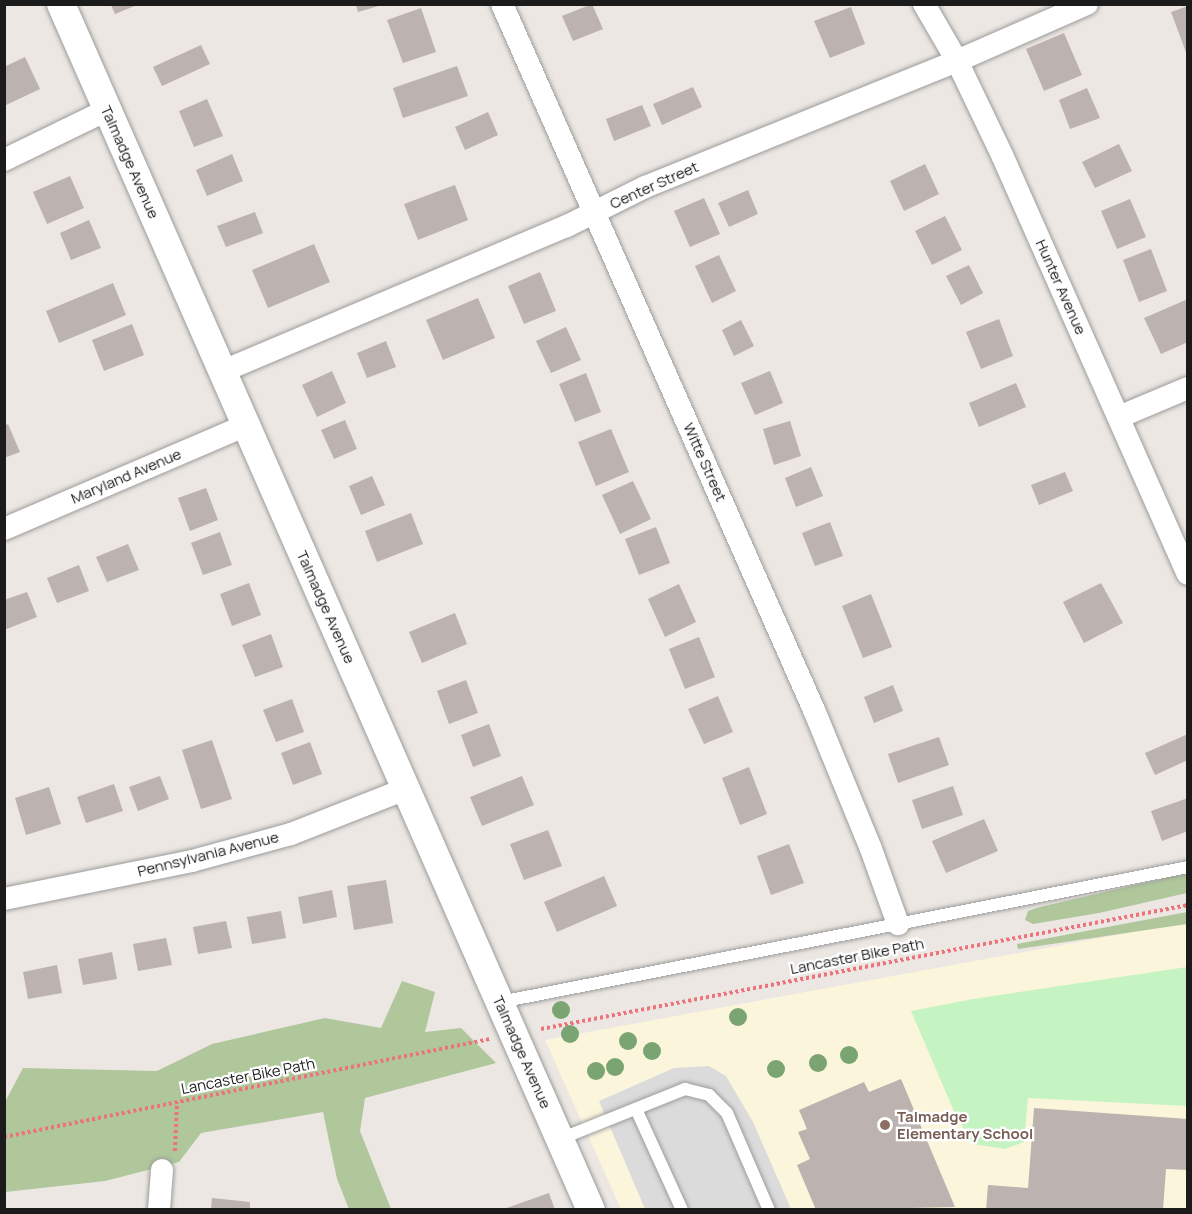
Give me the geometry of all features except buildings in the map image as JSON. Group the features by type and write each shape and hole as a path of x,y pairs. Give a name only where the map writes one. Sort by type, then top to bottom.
{"street":[{"name":"Talmadge Avenue","path":"61,4 591,1209"},
{"name":"Witte Street","path":"502,4 814,711 871,849 898,924"},
{"name":"Hunter Avenue","path":"924,4 957,61 1002,155 1188,574"},
{"name":"Center Street","path":"223,371 594,213 645,187 957,61 1087,4"},
{"path":"4,160 107,110"},
{"path":"1119,417 1188,388"},
{"name":"Maryland Avenue","path":"4,529 247,425"},
{"name":"Pennsylvania Avenue","path":"4,899 225,852 291,834 406,789"},
{"path":"159,1209 162,1176"}],"lane":[{"path":"500,1002 1188,867"},
{"path":"560,1139 685,1089 709,1095 727,1113 769,1209"},
{"path":"636,1108 682,1209"}],"path":[{"name":"Lancaster Bike Path","path":"531,1031 1188,905"},
{"name":"Lancaster Bike Path","path":"4,1137 496,1037"},
{"path":"162,1176 177,1171 174,1140 177,1102"}],"shaded area":[{"name":"Talmadge Elementary School","path":"1187,922 1187,1209 621,1209 545,1040"},
{"path":"709,1066 726,1076 753,1122 791,1209 645,1209 599,1101 674,1068"}],"green space":[{"path":"1187,873 1187,893 1099,913 1033,924 1025,920 1028,911 1040,907"},
{"path":"1187,912 1187,924 1018,949 1017,944"},
{"path":"1187,967 1187,1106 1028,1098 1024,1142 1005,1149 973,1144 956,1116 911,1011 973,999"},
{"path":"402,981 435,992 425,1032 461,1028 496,1063 365,1098 360,1131 391,1209 349,1209 337,1179 323,1112 201,1133 179,1162 105,1181 5,1192 5,1102 23,1068 157,1071 212,1044 325,1018 381,1028"}],"place":[{"name":"Talmadge Elementary School","path":"885,1125"}]}
